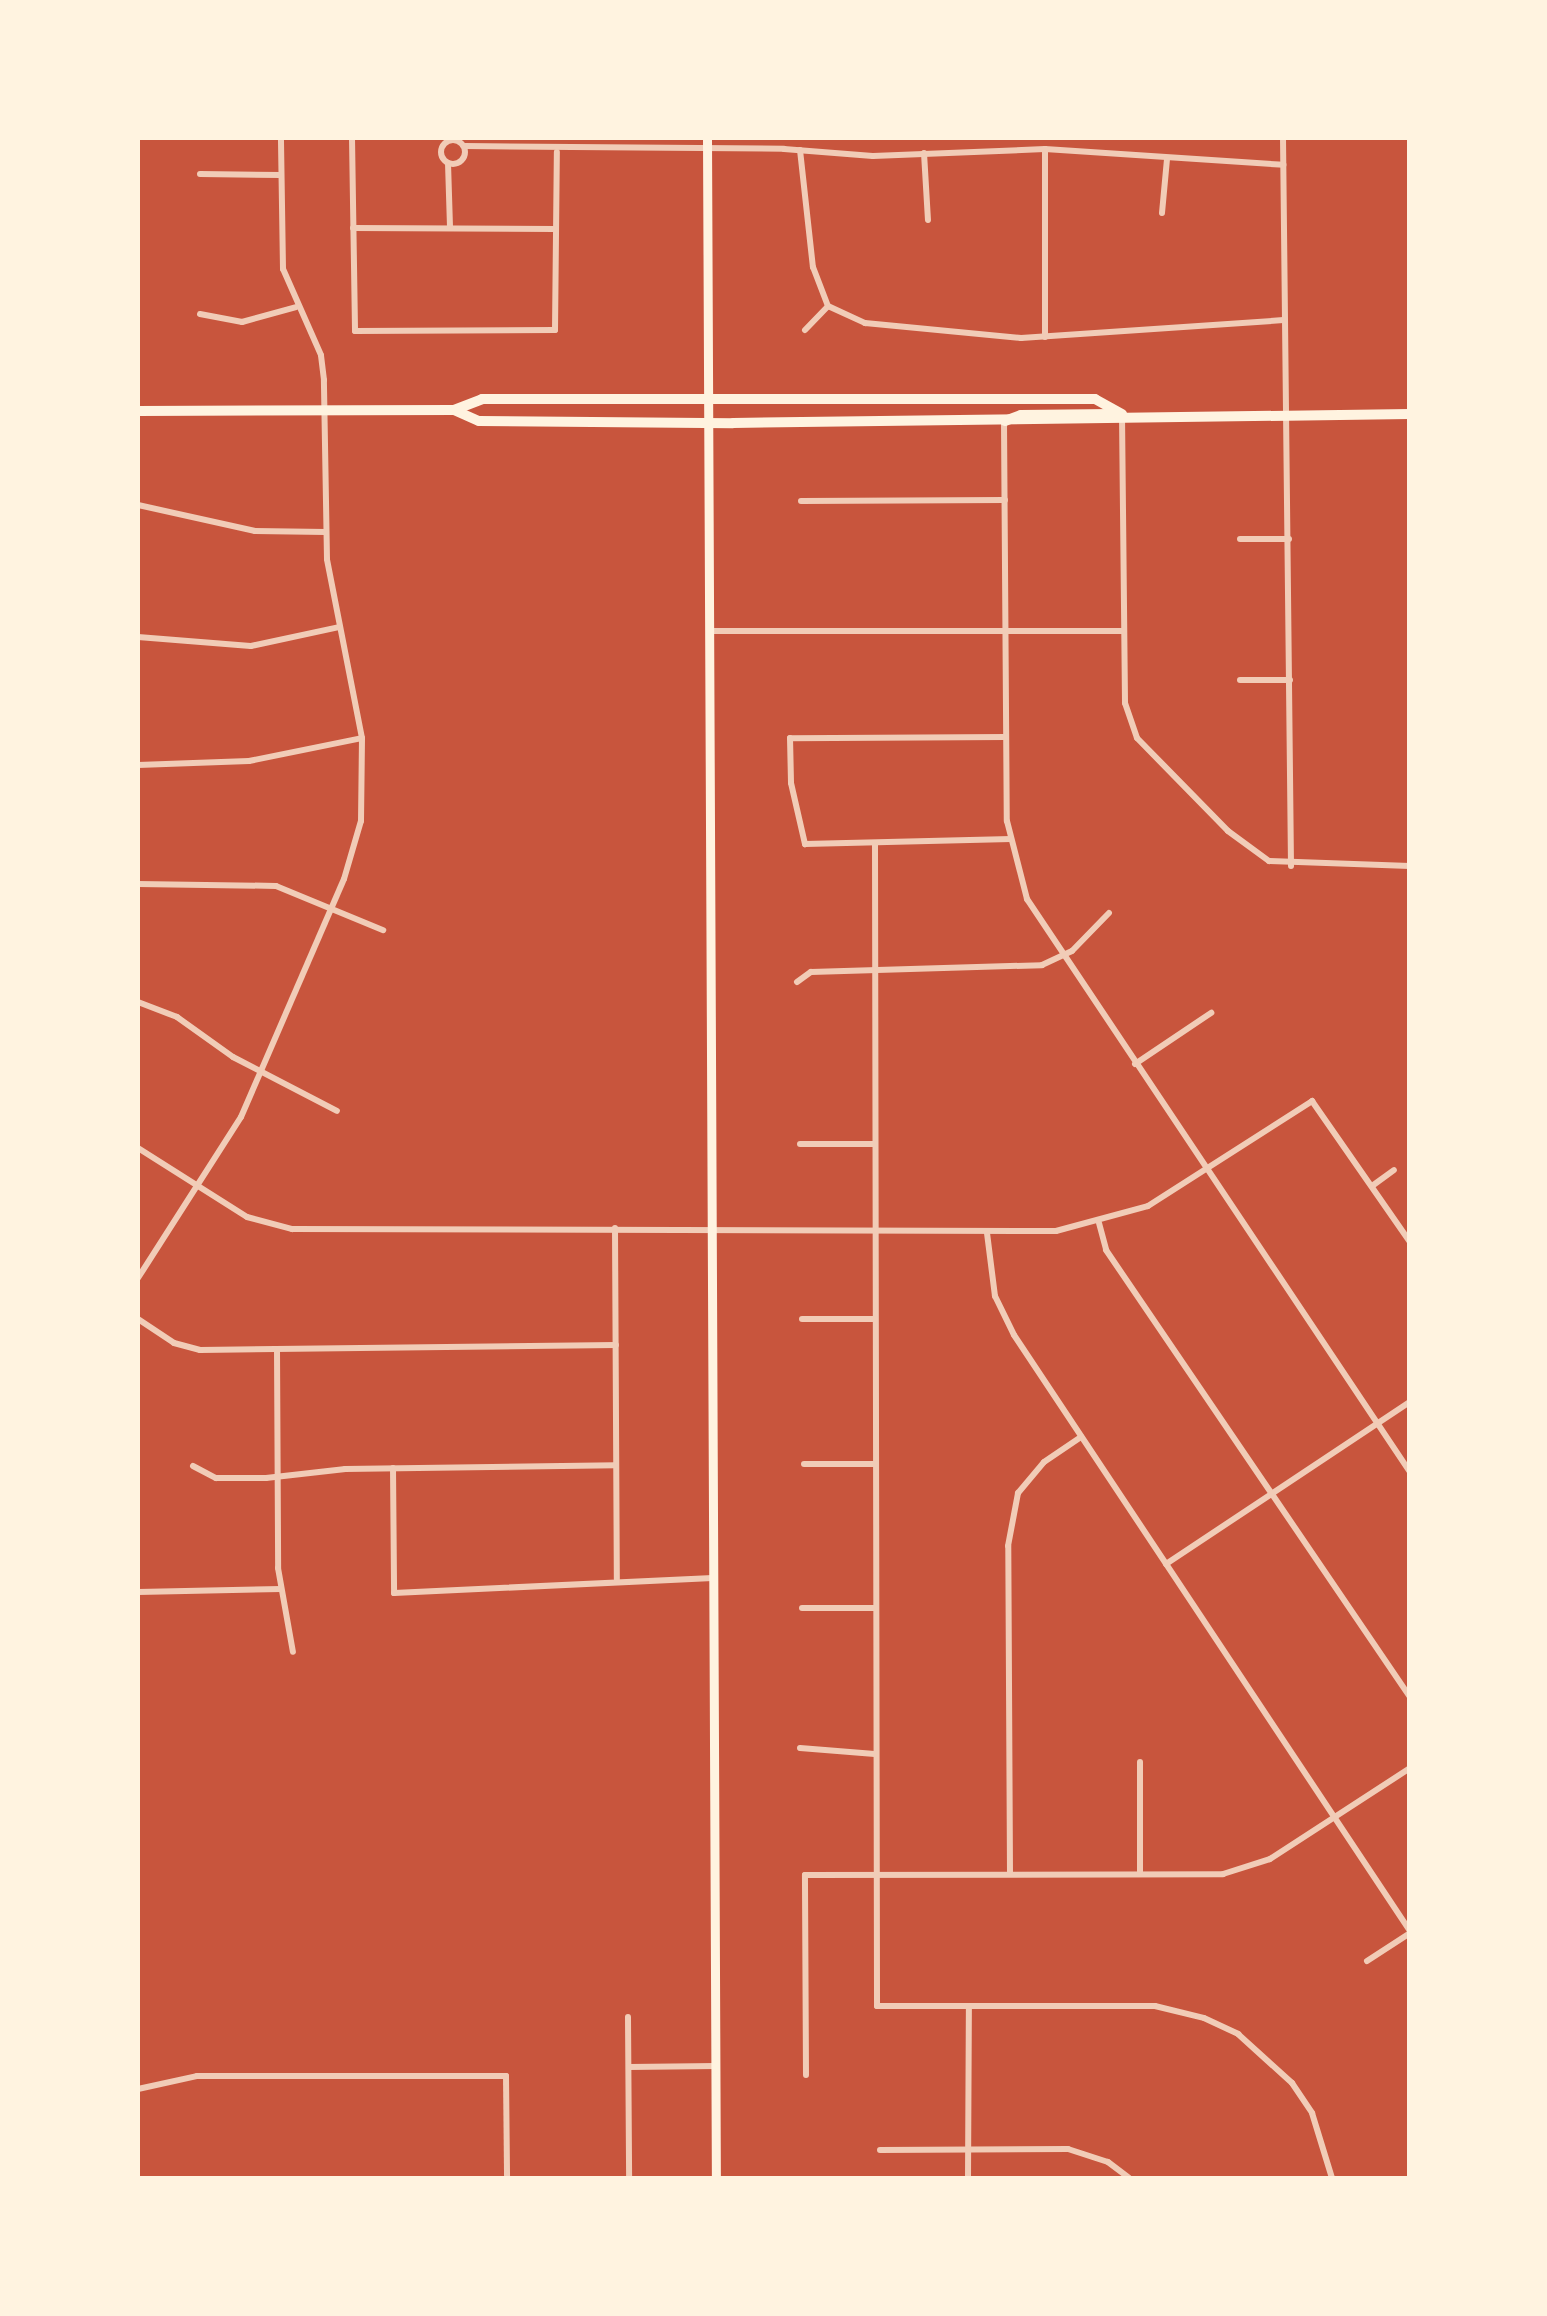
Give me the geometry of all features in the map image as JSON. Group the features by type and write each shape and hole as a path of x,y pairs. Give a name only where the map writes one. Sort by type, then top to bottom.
{"main road":[{"path":"707,138 716,2178"},
{"path":"138,411 454,410 482,399 1095,399 1122,414"},
{"path":"454,410 479,421 708,423 1094,422 1122,414 1410,414"}],"street":[{"path":"138,1278 196,1189 261,1071 332,908 361,821 362,738 326,532 326,412 321,354 296,306 280,241 281,138"},
{"path":"352,138 354,331 556,330 557,152"},
{"path":"1283,138 1292,866"},
{"path":"452,186 448,163 441,151 453,139 465,146 492,151 924,153 1045,149 1284,165"},
{"path":"465,146 465,156"},
{"path":"1045,149 1045,338"},
{"path":"800,150 815,279 828,306 865,323 1045,338 1284,320"},
{"path":"450,228 452,186 458,163 465,156 492,151"},
{"path":"924,153 928,220"},
{"path":"1162,214 1167,159"},
{"path":"448,163 458,163"},
{"path":"200,174 281,175"},
{"path":"353,228 555,230"},
{"path":"200,314 242,322 296,306"},
{"path":"806,330 828,306"},
{"path":"1122,414 1124,631 1130,726 1252,853 1292,866 1410,866"},
{"path":"1004,423 1010,839 1027,899 1061,957 1410,1472"},
{"path":"802,502 1004,500"},
{"path":"138,505 240,530 326,532"},
{"path":"1240,539 1289,539"},
{"path":"138,637 251,646 340,628"},
{"path":"709,631 1124,631"},
{"path":"1240,680 1290,680"},
{"path":"1006,737 790,738 790,783 804,844 1010,839"},
{"path":"138,765 249,761 362,738"},
{"path":"874,845 877,2006 1154,2006 1204,2018 1238,2034 1292,2084 1312,2113 1332,2178"},
{"path":"138,884 276,886 384,930"},
{"path":"797,982 811,972 1018,970 1061,957 1109,913"},
{"path":"138,1002 177,1016 261,1071 337,1111"},
{"path":"1136,1064 1211,1013"},
{"path":"138,1148 196,1189 247,1217 292,1229 710,1228 987,1233 1099,1222 1148,1206 1312,1101 1410,1242"},
{"path":"800,1144 875,1144"},
{"path":"1372,1186 1394,1170"},
{"path":"1099,1222 1106,1250 1410,1697"},
{"path":"615,1228 618,1579"},
{"path":"987,1233 995,1296 1082,1437 1410,1932 1368,1961"},
{"path":"802,1319 876,1319"},
{"path":"138,1320 188,1348 616,1345"},
{"path":"276,1349 282,1590 293,1652"},
{"path":"1166,1564 1410,1402"},
{"path":"1010,1874 1008,1546 1018,1493 1044,1462 1082,1437"},
{"path":"804,1464 876,1464"},
{"path":"193,1466 216,1478 277,1478 393,1468 616,1465"},
{"path":"393,1468 394,1593 535,1590 618,1579 713,1578"},
{"path":"138,1592 282,1590"},
{"path":"802,1608 876,1608"},
{"path":"800,1748 875,1754"},
{"path":"1140,1762 1140,1872"},
{"path":"806,2074 805,1875 1223,1874 1250,1867 1410,1768"},
{"path":"968,2178 969,2006"},
{"path":"628,2017 629,2178"},
{"path":"629,2067 716,2066"},
{"path":"138,2089 197,2076 506,2076 507,2178"},
{"path":"880,2150 1068,2149 1108,2162 1129,2178"}]}
